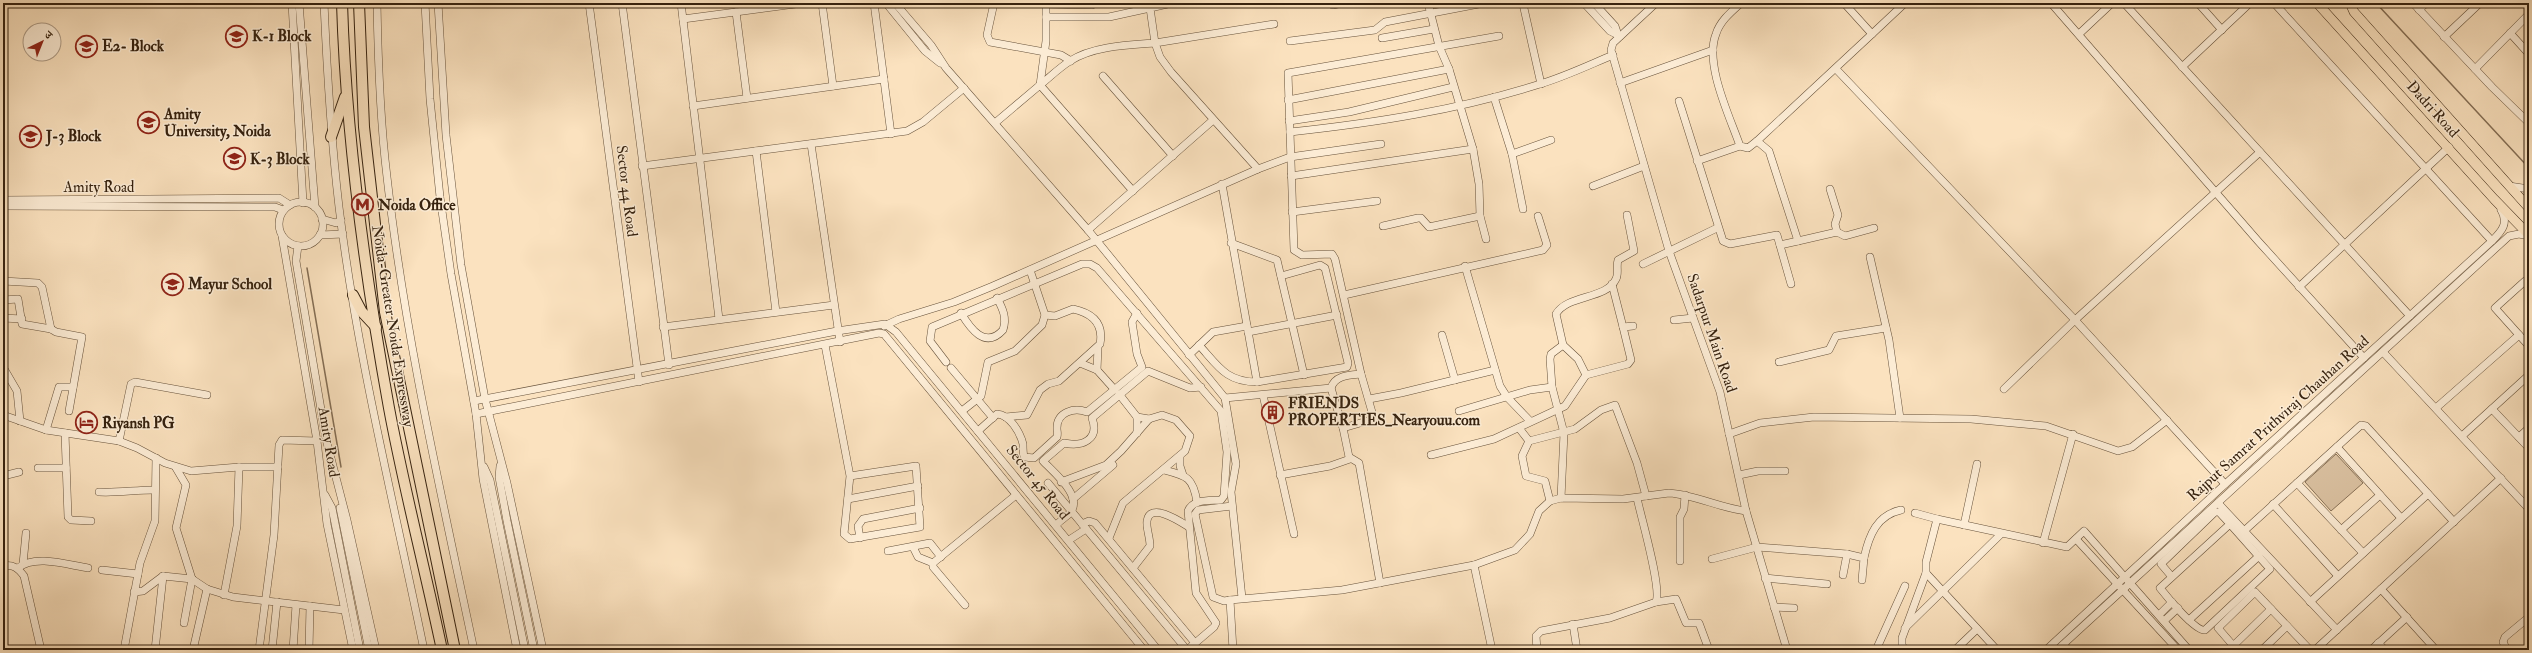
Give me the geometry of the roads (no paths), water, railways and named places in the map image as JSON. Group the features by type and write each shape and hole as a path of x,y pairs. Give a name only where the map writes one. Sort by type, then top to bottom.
{"highway":[{"name":"Noida-Greater Noida Expressway","path":"342,3 347,93 359,211 376,327 389,409 442,650"},
{"name":"Noida-Greater Noida Expressway","path":"358,3 365,134 385,312 455,650"},
{"path":"332,137 347,93"},
{"path":"353,295 362,312 376,327"}],"main road":[{"name":"Dadri Road","path":"2317,3 2450,148 2494,199 2529,235"},
{"name":"Dadri Road","path":"2347,3 2529,208"}],"street":[{"path":"292,3 303,202"},
{"path":"299,3 315,207 322,219 320,235 312,244 298,246 287,242 282,236 279,227 279,218 283,210 290,205 303,202 315,207"},
{"path":"324,3 332,137 343,234 381,453 424,650"},
{"path":"377,3 386,176 399,270 421,396 474,650"},
{"path":"425,3 430,99 440,197 451,274 476,414 481,463 517,650"},
{"path":"438,3 446,135 461,265 485,399 501,459 543,650"},
{"name":"Sector 44 Road","path":"589,3 639,382"},
{"path":"622,3 669,365"},
{"path":"681,3 719,320"},
{"path":"683,19 803,3"},
{"path":"822,3 833,86"},
{"path":"874,3 892,134"},
{"path":"886,3 925,51 946,68"},
{"path":"895,3 946,68 1088,230 1094,240 1225,398 1236,464 1230,492 1242,598"},
{"path":"1071,61 1065,56 990,42 987,35 995,3 1092,5"},
{"path":"1046,17 1109,17 1149,5 1172,3"},
{"path":"1333,5 1343,3"},
{"path":"1428,3 1439,46 1449,69 1458,106 1473,149 1479,184 1480,216 1486,239"},
{"path":"1290,42 1375,30 1385,22 1484,3"},
{"path":"1506,3 1535,3"},
{"path":"1584,3 1610,31 1619,34"},
{"path":"1594,3 1615,26 1619,34"},
{"path":"1619,34 1656,3"},
{"path":"1740,146 1718,84 1713,64 1713,50 1715,35 1719,26 1741,3"},
{"path":"1844,3 1872,34"},
{"path":"1697,161 1740,146 1748,148 1836,69 1905,3"},
{"path":"2051,3 2364,358"},
{"path":"2079,34 2112,3"},
{"path":"2124,3 2410,316"},
{"path":"2198,3 2222,30"},
{"path":"2182,67 2250,3"},
{"path":"2274,3 2492,241"},
{"path":"2413,3 2474,69 2529,123"},
{"path":"2419,10 2426,3"},
{"path":"2444,37 2480,3"},
{"path":"1046,4 1044,53 1040,85 1133,191"},
{"path":"1523,4 1541,84"},
{"path":"1149,5 1155,43 1160,57 1212,121 1258,169"},
{"path":"736,12 747,98"},
{"path":"2474,69 2529,14"},
{"path":"995,123 1071,61 1115,47 1155,43 1274,24"},
{"path":"1382,38 1434,29"},
{"path":"2510,33 2529,54"},
{"name":"Sadarpur Main Road","path":"1619,34 1610,46 1620,83 1669,251 1720,392 1746,511 1787,650"},
{"path":"1343,428 1374,419 1361,374 1335,259 1332,254 1302,255 1294,250 1290,132 1286,77 1291,72 1499,36"},
{"path":"1620,83 1713,50"},
{"path":"1290,132 1374,122 1458,106 1541,84 1613,55"},
{"path":"1288,100 1449,69"},
{"path":"1836,69 2075,320 2225,484"},
{"path":"1102,76 1173,156"},
{"path":"693,106 884,79"},
{"path":"1289,122 1349,112 1453,86"},
{"path":"642,166 892,134 914,128 964,88"},
{"path":"1494,96 1512,154 1523,209"},
{"path":"1679,101 1717,228 1726,244 1776,234 1779,237 1790,284"},
{"path":"1088,230 1212,121"},
{"path":"1512,154 1551,140"},
{"path":"1757,141 1772,156 1798,241"},
{"path":"811,144 837,331 840,342"},
{"path":"474,402 837,331 885,324 954,302 1030,270 1094,240 1222,184 1290,157 1381,144"},
{"path":"2300,287 2450,148"},
{"path":"1291,176 1473,149"},
{"path":"756,151 776,312"},
{"path":"2004,389 2075,320 2260,152"},
{"path":"1593,186 1644,166"},
{"path":"1222,184 1231,243 1257,382"},
{"path":"2509,186 2529,189"},
{"path":"1830,189 1838,215 1835,224 1837,232"},
{"name":"Amity Road","path":"3,200 279,198 290,205"},
{"name":"Rajput Samrat Prithviraj Chauhan Road","path":"2057,650 2120,587 2125,577 2501,232 2505,224 2505,217 2494,199"},
{"path":"1292,212 1377,201"},
{"name":"Amity Road","path":"3,206 275,207 283,210"},
{"path":"1586,375 1578,359 1563,345 1556,319 1559,309 1612,284 1617,276 1618,260 1634,251 1627,215"},
{"path":"1383,226 1421,218 1429,227 1480,216"},
{"path":"1344,295 1464,266 1543,250 1547,244 1538,216"},
{"path":"322,219 336,223 341,220"},
{"path":"1643,264 1717,228"},
{"path":"1780,245 1837,232 1844,236 1874,228"},
{"path":"320,235 343,234"},
{"name":"Rajput Samrat Prithviraj Chauhan Road","path":"2046,650 2120,587 2131,583 2509,236 2519,234 2529,235"},
{"name":"Amity Road","path":"282,236 317,441 327,524 353,650"},
{"path":"1231,243 1272,256 1277,260 1304,375"},
{"name":"Amity Road","path":"298,246 296,262 310,353 326,439 340,492 376,650"},
{"path":"1870,256 1886,328 1900,418"},
{"path":"993,418 948,365 930,341 930,329 961,313 1082,264 1090,264 1097,268 1223,414 1227,462 1223,498 1197,502 1190,505 1188,511 1196,593 1216,623 1214,627 1187,650 1048,483"},
{"path":"1199,345 1233,379 1242,382 1257,382 1347,367 1348,363 1337,315 1322,265 1281,276"},
{"path":"1464,266 1495,370 1507,397 1530,421"},
{"path":"962,412 982,394 988,362 1015,351 1042,325 1045,315 1030,270"},
{"path":"3,281 38,283 42,287 51,329"},
{"path":"2529,282 2525,281 2495,308 2529,346"},
{"path":"1431,455 1489,441 1519,428 1530,421 1558,409 1571,399 1586,375 1630,362 1612,284"},
{"path":"961,313 975,333 981,337 993,337 1003,330 1005,320 1003,310 997,298"},
{"path":"3,300 18,299 22,322"},
{"path":"663,327 834,305"},
{"path":"1045,315 1055,316 1073,309 1094,317 1099,325 1101,340 1098,347 1097,370"},
{"path":"1056,525 1071,512 1073,499 1070,491 1043,461 1064,443 1080,445 1090,438 1094,428 1092,418 1143,365 1137,354 1132,322 1137,313"},
{"path":"1190,355 1213,332 1292,324 1337,315"},
{"path":"3,318 51,329 56,332 82,337 69,411"},
{"path":"1674,320 1693,318"},
{"path":"476,414 881,334 885,324"},
{"name":"Sector 45 Road","path":"885,324 896,332 1069,540 1158,650"},
{"path":"1623,327 1633,326"},
{"path":"1779,362 1829,350 1836,336 1886,328"},
{"name":"Sector 45 Road","path":"881,334 888,337 1016,496 1144,650"},
{"path":"1442,335 1455,380"},
{"path":"2436,408 2519,335"},
{"path":"825,345 850,476 844,534 850,539 860,538 918,528 921,525 917,468 913,465 850,476"},
{"path":"1560,498 1564,433 1552,387 1551,354 1563,345"},
{"path":"978,431 997,414 1006,417 1027,415 1040,390 1048,384 1059,381 1098,347"},
{"path":"2383,352 2529,509"},
{"path":"1080,362 1097,370 1117,392 1137,417 1137,433"},
{"path":"3,367 17,391 20,420"},
{"path":"1369,399 1495,370"},
{"path":"1006,417 1019,433 1023,455 1034,458 1057,437 1057,427 1062,416 1072,410 1086,412 1148,371 1190,388 1200,387"},
{"path":"1350,459 1343,428 1331,388 1335,380 1341,377 1361,374"},
{"path":"2462,436 2529,375"},
{"path":"119,442 131,384 134,382 207,395"},
{"path":"46,430 59,387 73,387"},
{"path":"1458,411 1530,390 1552,387"},
{"path":"1225,398 1331,388"},
{"path":"1264,395 1280,475 1294,534"},
{"path":"1528,441 1564,433 1583,425 1601,410 1615,405 1637,462 1646,496"},
{"path":"2492,409 2529,448"},
{"path":"3,415 46,430 119,442 176,468 191,472 239,467 278,467"},
{"path":"1109,538 1123,503 1180,456 1189,443 1190,436 1176,420 1162,415 1149,419 1137,417"},
{"path":"1729,434 1760,423 1785,419 1844,416 2014,421 2046,426 2073,434 2110,449 2126,450 2167,420"},
{"path":"1062,482 1106,464 1149,419"},
{"path":"2244,531 2356,427 2361,425 2366,426 2454,522"},
{"path":"1519,428 1528,441"},
{"path":"2519,437 2529,428"},
{"path":"65,433 69,518 91,521"},
{"path":"2043,543 2073,434"},
{"path":"259,650 274,535 278,445 282,440 317,441"},
{"path":"1528,441 1522,456 1525,474 1528,477 1545,481 1550,501"},
{"path":"2336,446 2401,518"},
{"path":"1180,456 1180,466 1183,475"},
{"path":"124,650 138,574 155,521 154,490 156,458"},
{"path":"501,459 499,476 534,650"},
{"path":"1280,475 1330,466 1350,459 1359,463 1380,583"},
{"path":"481,463 490,480 525,650"},
{"path":"1964,525 1977,464"},
{"path":"1073,499 1113,465"},
{"path":"224,595 237,526 239,467"},
{"path":"38,468 66,468"},
{"path":"176,468 186,485 176,528 192,579 184,623"},
{"path":"1164,470 1183,475 1193,484 1197,502"},
{"path":"1739,475 1758,471 1785,471"},
{"path":"3,476 19,472"},
{"path":"2315,650 2501,478"},
{"path":"2297,483 2362,553"},
{"path":"848,499 918,486"},
{"path":"99,492 122,493 127,490 154,490"},
{"path":"323,490 332,508 360,650"},
{"path":"340,492 340,509 369,650"},
{"path":"1232,506 1198,510 1195,514 1213,597 1224,601 1242,598 1302,594 1380,583 1474,565 1515,550 1530,534 1539,511 1550,501 1560,498 1602,500 1637,498 1669,493 1685,495 1711,504 1746,511"},
{"path":"2310,602 2428,494"},
{"path":"1680,561 1680,517 1684,509 1685,495"},
{"path":"2341,530 2380,495"},
{"path":"933,563 1016,496"},
{"path":"1637,498 1656,582 1658,597 1656,602"},
{"path":"2218,503 2337,630"},
{"path":"2273,504 2338,576"},
{"path":"860,538 858,526 863,519 920,508"},
{"path":"1862,580 1867,544 1882,517 1889,512 1901,510"},
{"path":"1122,572 1130,572 1131,566 1150,546 1147,521 1149,516 1154,512 1161,513 1189,527"},
{"path":"2172,577 2161,564 2215,512 2220,512 2269,567 2269,571 2205,630 2199,629 2189,620 2160,588 2230,524"},
{"path":"1914,513 2001,534 2067,547 2084,531 2189,650"},
{"path":"1901,648 1905,628 1926,574 1926,562 1937,519"},
{"path":"1069,540 1089,521 1095,523 1195,643"},
{"path":"26,533 20,566 27,586 41,650"},
{"path":"1905,628 2001,534"},
{"path":"2076,539 2178,650"},
{"path":"888,551 913,547 930,542 942,557"},
{"path":"913,547 918,557 933,563"},
{"path":"1712,558 1757,547 1847,554 1864,558"},
{"path":"1843,575 1847,554"},
{"path":"2189,620 2259,556"},
{"path":"3,566 20,566 38,562 88,568"},
{"path":"933,563 933,567 964,605"},
{"path":"1474,565 1492,650"},
{"path":"102,570 138,574"},
{"path":"1926,574 1997,650"},
{"path":"155,650 163,576"},
{"path":"134,592 143,591 163,576 192,579 207,589 224,595 264,603 277,602 344,610"},
{"path":"1765,578 1827,584"},
{"path":"1876,650 1905,586"},
{"path":"193,650 207,589"},
{"path":"2381,589 2436,650"},
{"path":"2271,609 2235,648 2218,630 2219,626 2255,592 2310,650"},
{"path":"1230,600 1233,650"},
{"path":"1537,650 1537,633 1573,624 1610,618 1656,602 1676,600 1686,623 1699,623 1709,650"},
{"path":"272,650 277,602"},
{"path":"2159,615 2172,602"},
{"path":"293,650 296,605"},
{"path":"309,650 310,606"},
{"path":"1774,606 1794,608"},
{"path":"2164,622 2178,608"},
{"path":"2370,650 2406,617"},
{"path":"2507,650 2503,642 2505,637 2529,617"},
{"path":"1573,624 1577,650"},
{"path":"2262,650 2287,626"},
{"path":"1955,650 1977,629"},
{"path":"2378,643 2385,650"},
{"path":"2063,645 2070,650"}],"waterway":[{"path":"2376,3 2529,168"},
{"path":"307,268 341,467"}],"place":[{"name":"K-1 Block","path":"237,36"},
{"name":"E2- Block","path":"86,46"},
{"name":"Amity University, Noida","path":"148,123"},
{"name":"J-3 Block","path":"30,136"},
{"name":"K-3 Block","path":"234,159"},
{"name":"Noida Office","path":"363,205"},
{"name":"Mayur School","path":"173,284"},
{"name":"FRIENDS PROPERTIES_Nearyouu.com","path":"1272,412"},
{"name":"Riyansh PG","path":"86,423"}]}
